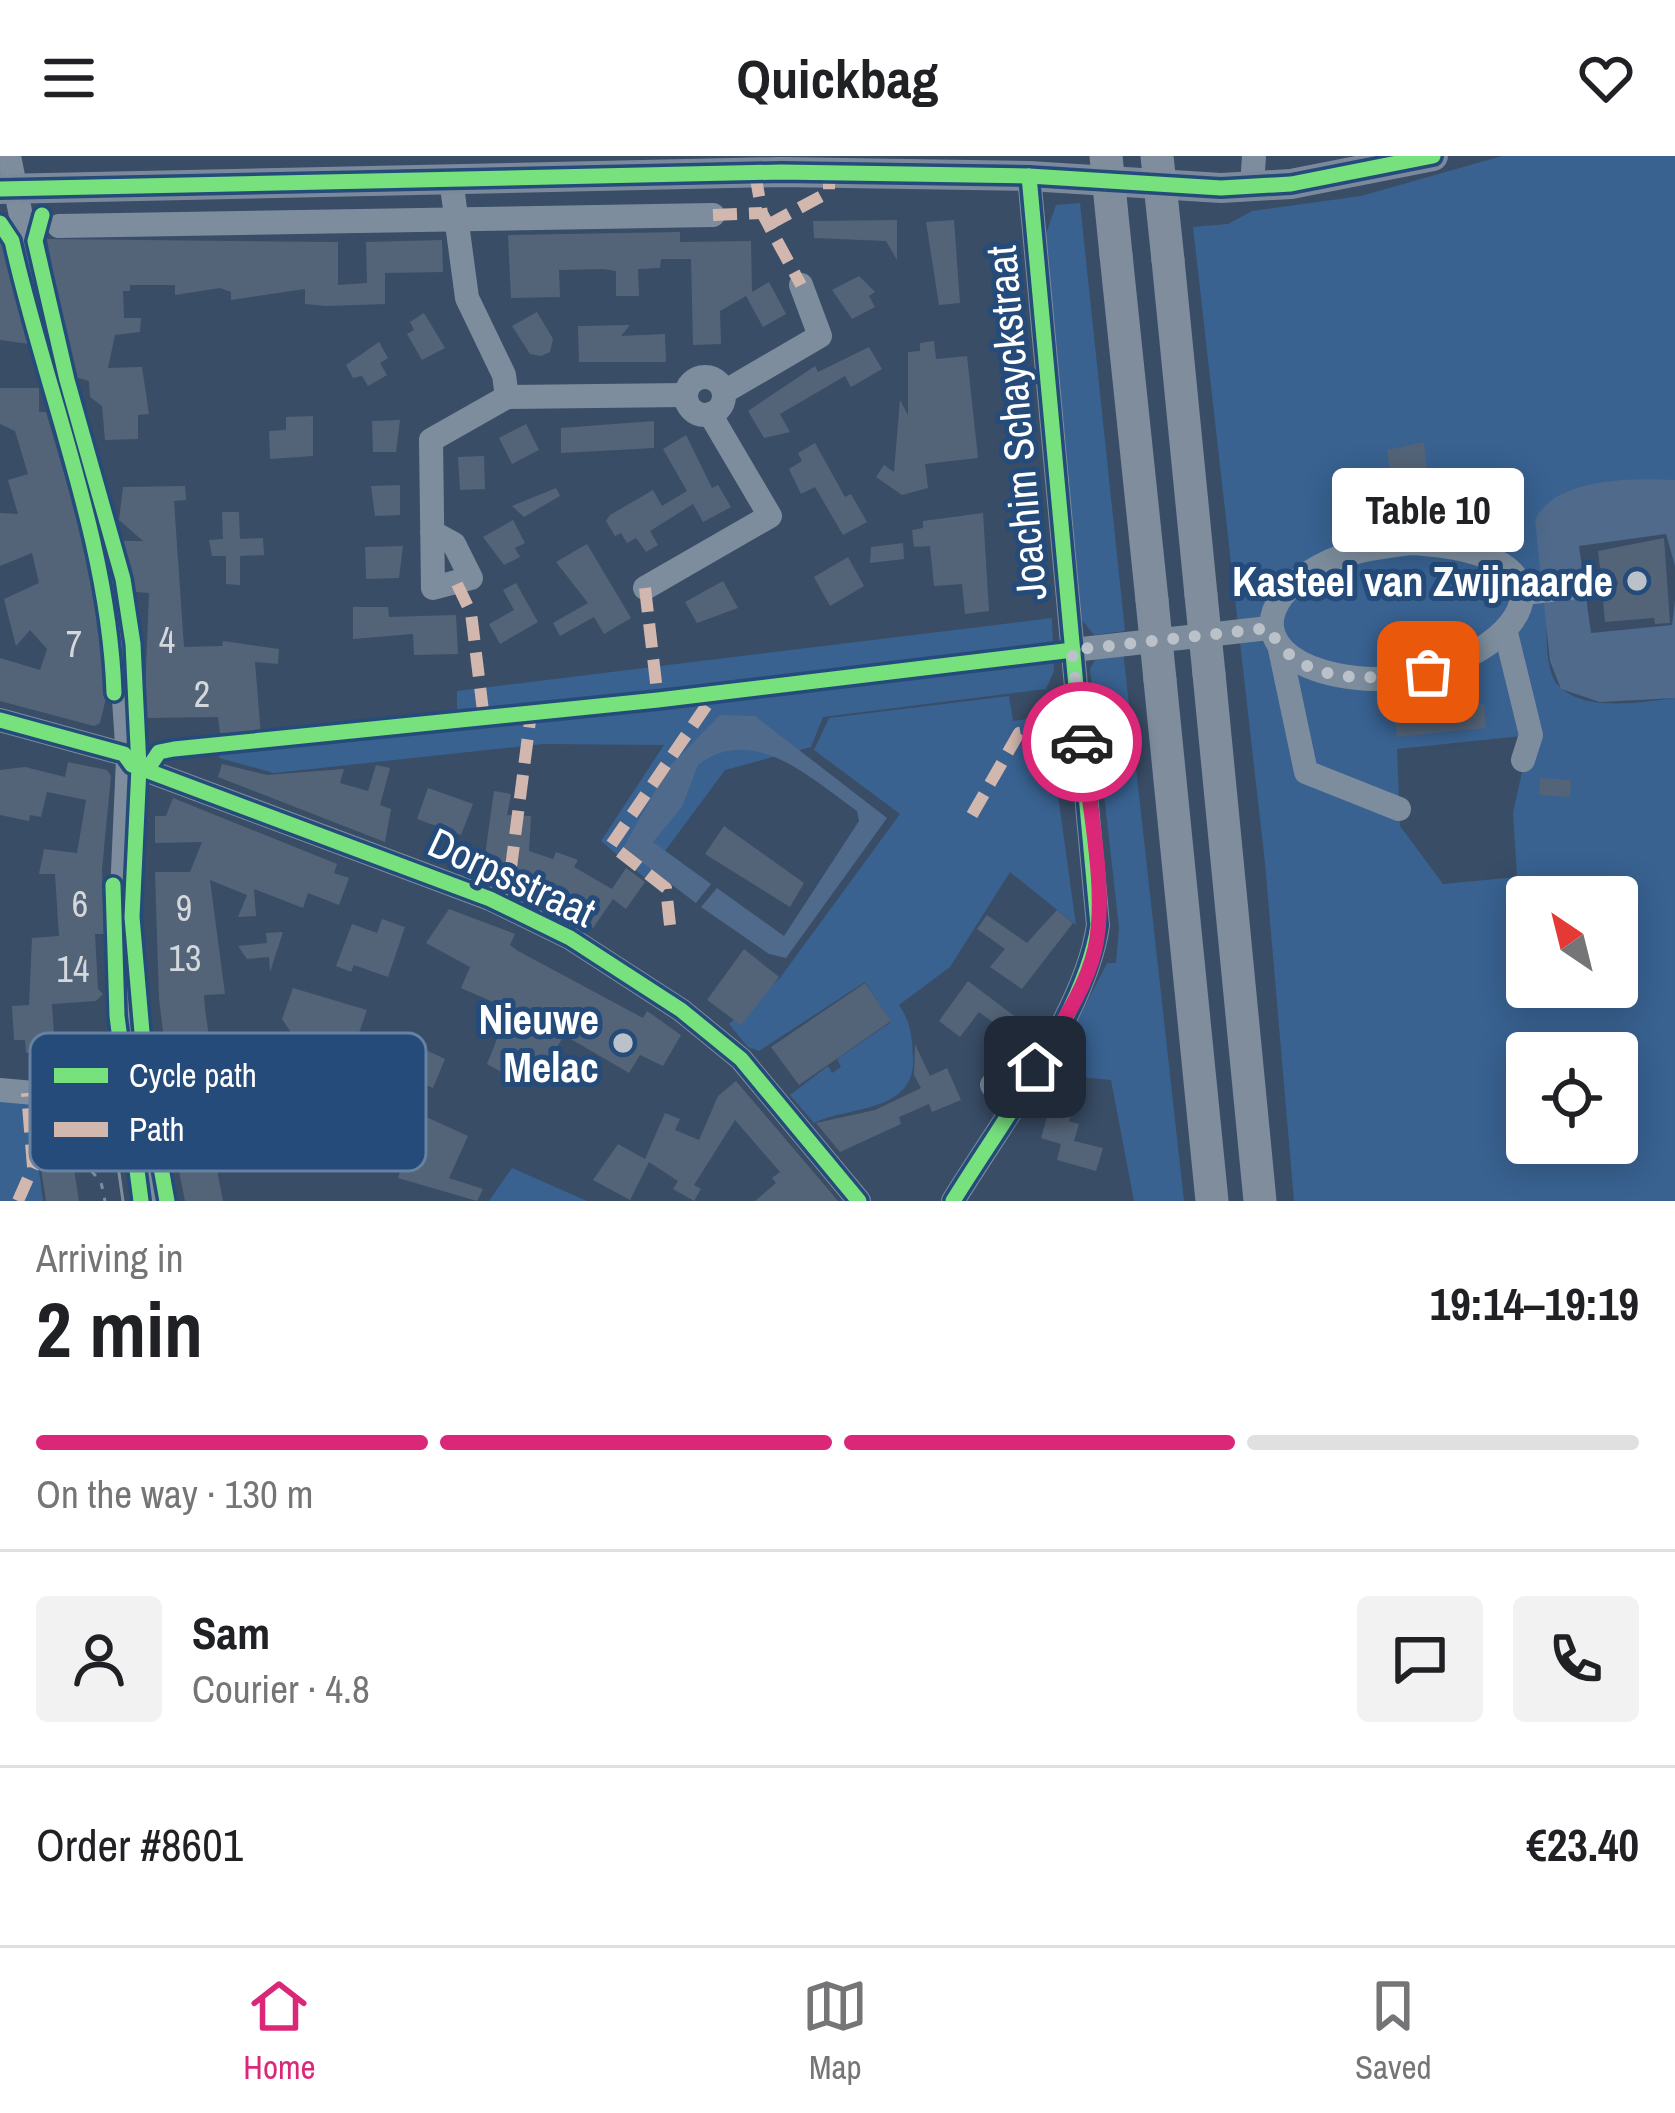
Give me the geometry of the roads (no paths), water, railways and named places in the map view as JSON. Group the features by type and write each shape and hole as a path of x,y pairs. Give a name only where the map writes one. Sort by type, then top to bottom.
{"highway":[{"path":"1106,156 1212,1201"},
{"path":"1157,156 1260,1201"}],"main road":[{"path":"8,198 103,188 451,179 605,166 779,164 1029,176 1357,173 1433,156"}],"street":[{"path":"9,156 8,198 115,593 128,759 122,912 132,1033"},
{"name":"Joachim Schayckstraat","path":"953,1201 1087,973 1098,925 1029,176"},
{"path":"451,179 466,298 504,375 507,397"},
{"path":"258,185 260,224"},
{"path":"103,188 106,226"},
{"path":"59,226 713,214"},
{"path":"724,392 820,336 801,285"},
{"path":"706,376 718,381 724,392 720,409 710,414 694,412 686,394 692,382 706,376"},
{"path":"432,532 431,440 507,397 686,394"},
{"path":"645,588 770,516 710,414"},
{"path":"1072,650 1275,638 1305,666 1341,676 1383,678 1468,659 1506,633 1520,617 1526,593 1514,572 1489,555 1453,545 1410,543 1325,562 1294,582 1274,604 1275,638 1306,772 1400,808"},
{"path":"1526,593 1594,585"},
{"path":"1506,633 1532,734 1523,760"},
{"name":"Dorpsstraat","path":"0,720 128,759 490,899 570,938 681,1010 741,1059 831,1158 859,1201"},
{"path":"992,1085 1035,1067"},
{"path":"0,1090 30,1093"},
{"path":"148,1171 152,1201"}],"tram line":[{"path":"1,156 21,211 58,372 108,541 126,641 132,765 126,893 130,992 121,1033"},
{"path":"119,1171 123,1201"}],"place":[{"name":"Kasteel van Zwijnaarde","path":"1637,581"},
{"name":"Table 10","path":"1428,672"},
{"name":"Nieuwe Melac","path":"623,1043"}]}
